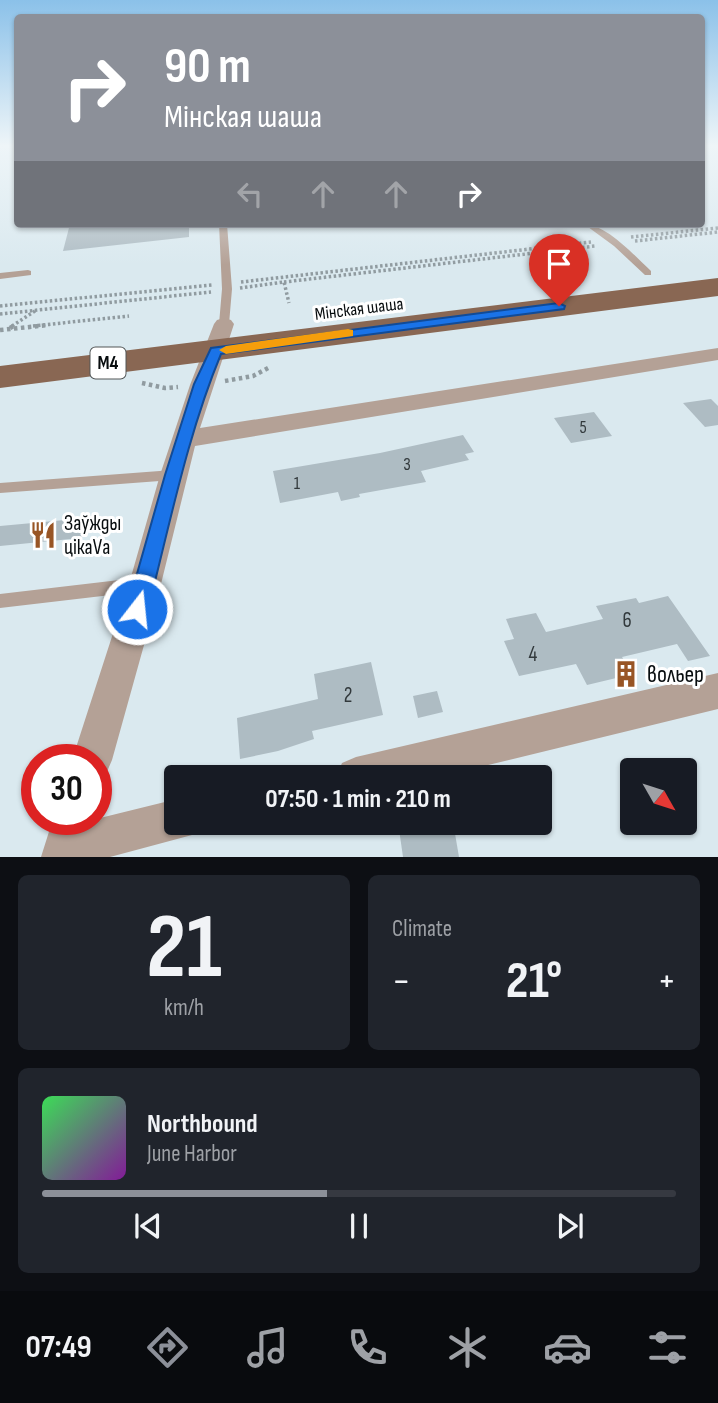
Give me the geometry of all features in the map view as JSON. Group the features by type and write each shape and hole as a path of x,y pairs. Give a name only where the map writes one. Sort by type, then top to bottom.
{"main road":[{"name":"Мінская шаша","path":"0,377 220,338 648,272 718,264"},
{"name":"Мінская шаша","path":"4,340 220,338 718,286"}],"street":[{"path":"97,744 145,584 173,475 201,384 220,338"},
{"path":"185,439 718,354"},
{"path":"407,765 718,691"},
{"path":"68,841 164,823"}],"lane":[{"path":"220,338 227,286 223,228"},
{"path":"594,228 648,272"},
{"path":"0,276 28,273"},
{"path":"0,488 173,475"},
{"path":"0,601 145,584"}],"path":[{"path":"0,306 284,282 718,230"},
{"path":"0,314 718,230"},
{"path":"284,282 289,303"},
{"path":"4,340 36,311"},
{"path":"4,340 129,316"},
{"path":"0,330 4,340"}],"building":[{"path":"69,228 189,228 189,237 63,251"},
{"path":"711,399 718,406 718,425 705,427 683,403"},
{"path":"594,412 612,436 571,443 554,418"},
{"path":"463,435 474,452 465,454 469,460 421,471 426,482 359,494 360,497 341,501 338,492 280,503 273,471 380,453"},
{"path":"87,518 81,538 0,546 0,526"},
{"path":"668,596 710,656 688,661 677,644 622,657 633,674 587,685 576,664 519,676 504,641 514,639 506,619 536,613 546,632 603,619 596,606 636,598 639,603"},
{"path":"371,662 383,715 312,731 314,739 278,751 240,759 237,718 318,699 314,674"},
{"path":"437,691 443,712 418,718 413,696"},
{"path":"400,835 455,835 459,857 403,857"}],"slow traffic":[{"path":"226,350 348,333"}],"place":[{"name":"Заўжды цікаVа","path":"43,535"},
{"name":"вольер","path":"626,674"}],"route":[{"path":"137,609 173,475 201,384 216,351 559,306"}]}
